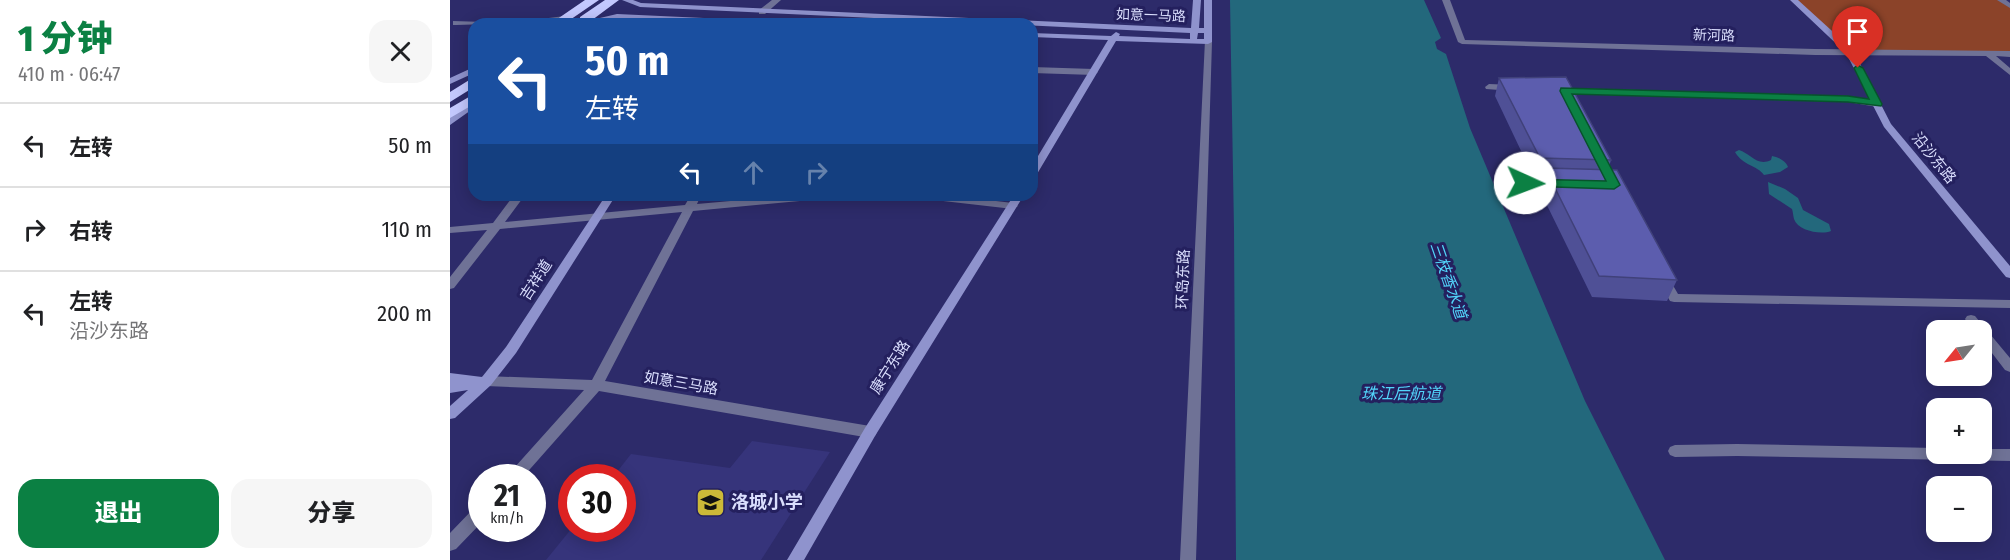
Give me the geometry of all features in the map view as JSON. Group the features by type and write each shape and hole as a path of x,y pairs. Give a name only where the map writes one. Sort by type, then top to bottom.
{"highway":[{"path":"565,18 593,0"},
{"path":"587,18 613,0"},
{"path":"450,92 468,80"},
{"path":"450,98 468,85"},
{"path":"450,113 468,101"}],"street":[{"name":"如意一马路","path":"626,0 640,5 904,18"},
{"path":"762,12 777,0"},
{"path":"1193,41 1197,0"},
{"name":"环岛东路","path":"1188,560 1208,0"},
{"name":"新河路","path":"1446,0 1462,42 2010,54"},
{"name":"沿沙东路","path":"1794,0 1850,52 1887,125 2010,274"},
{"path":"2001,0 2010,6"},
{"path":"725,18 735,10"},
{"path":"607,18 617,16 651,18"},
{"path":"452,23 468,23"},
{"name":"如意一马路","path":"1038,24 1194,30 1208,36"},
{"path":"1038,164 1114,39 1118,27"},
{"name":"如意一马路","path":"1038,35 1193,41 1208,36"},
{"path":"1987,53 2010,72"},
{"path":"1038,70 1094,72"},
{"path":"450,81 468,73"},
{"path":"1489,87 1521,89"},
{"path":"1575,111 1559,90 1848,99 1877,104"},
{"path":"450,122 468,108"},
{"path":"1525,183 1570,184"},
{"path":"450,285 515,201"},
{"name":"吉祥道","path":"450,414 486,381 511,350 606,201"},
{"path":"526,464 596,385 692,201"},
{"path":"450,230 760,201"},
{"name":"康宁东路","path":"795,560 870,432 1015,201"},
{"path":"1657,267 1674,298 2010,304"},
{"path":"1992,345 2010,367"},
{"name":"如意三马路","path":"450,378 596,385 870,432"},
{"name":"如意三马路","path":"450,388 486,381"},
{"path":"1675,451 2010,455"},
{"path":"450,544 468,526"}],"shaded area":[{"path":"1797,0 2001,0 2010,6 2010,54 1851,52"},
{"name":"洛城小学","path":"752,441 830,452 761,560 546,560 561,542 636,542 636,464 623,464 631,454 730,468"}],"water":[{"name":"珠江后航道","path":"1230,0 1424,0 1441,38 1435,42 1437,49 1446,54 1470,128 1585,401 1665,560 1236,560"},
{"path":"1739,150 1762,162 1771,160 1772,156 1777,157 1788,167 1780,172 1764,175 1738,157 1735,152"},
{"path":"1768,182 1785,189 1798,198 1803,210 1829,224 1831,231 1816,232 1796,223 1792,209 1769,194"}],"building":[{"path":"1566,77 1611,160 1540,158 1499,78"},
{"path":"1545,168 1617,170 1677,280 1599,276"}],"place":[{"name":"洛城小学","path":"710,502"}],"route":[{"path":"1525,183 1614,185 1565,91 1848,99 1877,104 1858,68"}],"water label":[{"name":"三枝香水道","path":"1449,280"}]}
